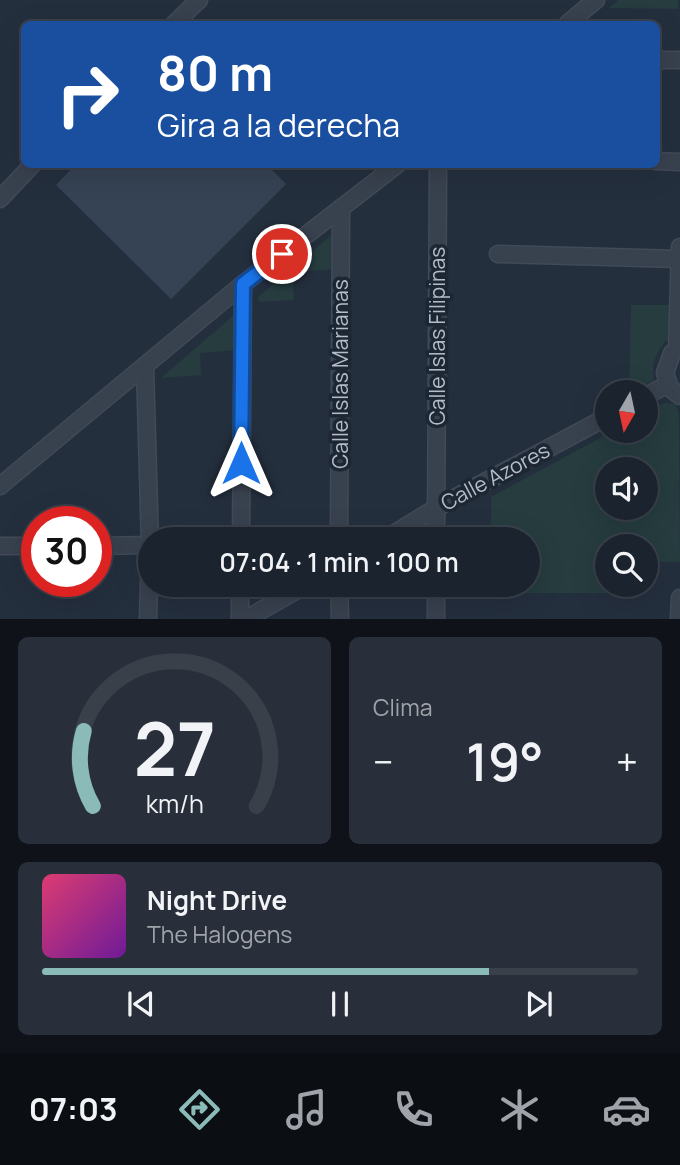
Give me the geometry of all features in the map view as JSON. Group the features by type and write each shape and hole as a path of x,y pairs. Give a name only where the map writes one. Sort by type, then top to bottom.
{"street":[{"path":"177,21 199,0"},
{"path":"571,21 596,0"},
{"path":"660,60 680,60"},
{"path":"660,161 680,162"},
{"path":"0,199 29,168"},
{"path":"0,486 243,284 393,168"},
{"name":"Calle Islas Filipinas","path":"436,527 438,168"},
{"name":"Calle Islas Marianas","path":"339,527 341,208"},
{"path":"674,390 665,378 666,363 678,349 680,247"},
{"path":"498,254 680,259"},
{"path":"241,527 243,284"},
{"path":"145,366 149,527"},
{"name":"Calle Azores","path":"405,527 595,423"},
{"path":"112,545 138,545"},
{"path":"0,546 21,546"},
{"path":"148,619 149,597"},
{"path":"240,597 240,619"},
{"path":"246,619 285,597"},
{"path":"339,597 340,619"},
{"path":"436,597 436,619"},
{"path":"680,598 680,619"}],"green space":[{"path":"619,0 678,0 678,9 609,8"},
{"path":"336,231 338,269 293,272 294,300 259,302 258,297"},
{"path":"631,305 674,305 674,333 657,354 653,366 654,380 629,380"},
{"path":"235,314 237,350 200,353 201,375 161,378"},
{"path":"664,403 675,404 679,412 680,562 658,562 658,534 595,534 595,593 540,593 540,527 491,527 491,497 595,441 595,443 658,443 658,406"}],"building":[{"path":"72,168 270,168 286,184 171,299 56,185"}],"route":[{"path":"241,463 243,284 282,254"}]}
